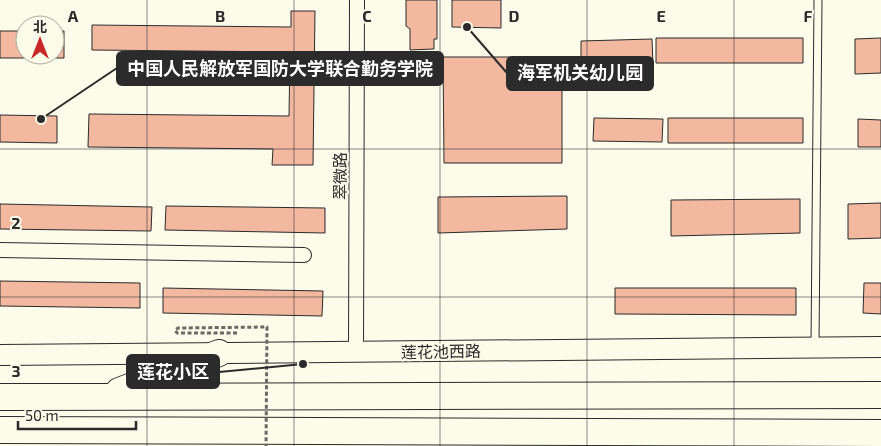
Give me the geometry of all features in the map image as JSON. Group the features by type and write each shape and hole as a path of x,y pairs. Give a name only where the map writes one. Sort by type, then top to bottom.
{"highway":[{"path":"103,396 218,353"},
{"path":"0,397 881,395"},
{"path":"0,430 881,433"},
{"path":"44,446 102,430"},
{"path":"484,431 524,446"}],"street":[{"name":"翠微路","path":"356,352 357,0"},
{"path":"0,250 304,255"},
{"name":"莲花池西路","path":"0,355 881,347"}],"lane":[{"path":"815,348 818,0"}],"path":[{"path":"237,333 177,333 175,330 178,328 266,327 266,446"}],"building":[{"path":"406,0 437,0 437,39 434,39 434,49 410,50 410,29 406,26"},
{"path":"452,0 501,0 501,28 452,27"},
{"path":"291,11 315,11 313,165 272,165 273,149 88,147 89,114 289,116 290,52 92,50 92,25 291,27"},
{"path":"0,31 15,31 15,58 0,58"},
{"path":"656,38 803,38 803,63 656,63"},
{"path":"881,38 881,73 855,74 855,39"},
{"path":"652,39 653,65 581,66 581,41"},
{"path":"443,57 562,57 562,163 444,163"},
{"path":"0,115 57,116 57,143 0,142"},
{"path":"594,118 663,119 662,142 593,141"},
{"path":"668,118 803,118 803,143 668,143"},
{"path":"858,119 881,120 881,147 858,147"},
{"path":"567,196 567,229 438,233 438,197"},
{"path":"800,199 800,233 671,236 671,200"},
{"path":"881,203 881,238 848,239 848,204"},
{"path":"0,204 152,207 151,231 0,229"},
{"path":"166,206 325,208 325,233 165,230"},
{"path":"0,281 140,283 140,308 0,306"},
{"path":"864,283 881,283 881,314 863,313"},
{"path":"163,288 323,291 322,316 163,313"},
{"path":"615,288 796,288 796,315 615,314"}],"place":[{"name":"海军机关幼儿园","path":"467,27"},
{"name":"中国人民解放军国防大学联合勤务学院","path":"41,119"},
{"name":"莲花小区","path":"303,364"}]}
